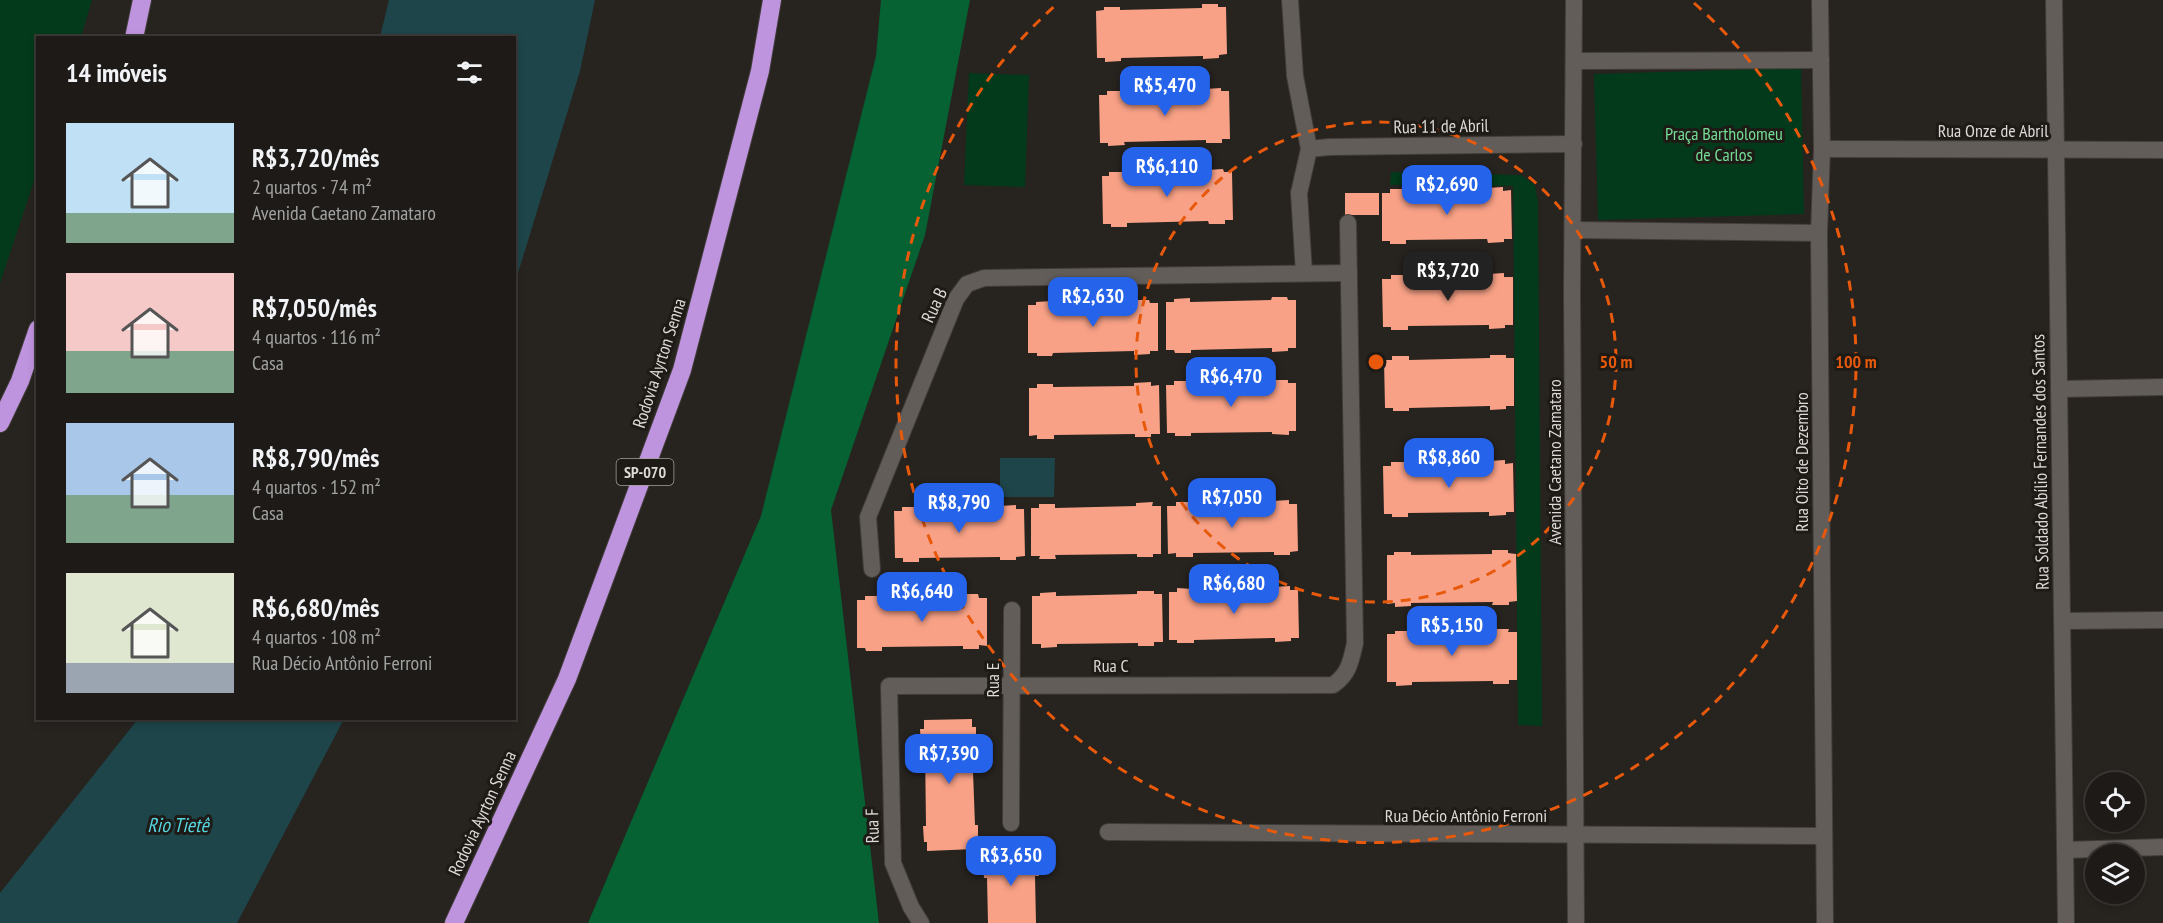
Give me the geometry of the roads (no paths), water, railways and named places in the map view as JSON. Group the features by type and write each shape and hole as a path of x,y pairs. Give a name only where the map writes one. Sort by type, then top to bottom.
{"highway":[{"path":"134,36 142,0"},
{"name":"Rodovia Ayrton Senna","path":"454,923 567,679 682,370 760,71 772,0"},
{"path":"0,423 20,381 36,335"}],"street":[{"path":"1290,0 1294,76 1309,149 1299,192 1304,273"},
{"name":"Avenida Caetano Zamataro","path":"1574,0 1576,923"},
{"name":"Rua Oito de Dezembro","path":"1820,0 1822,148 1819,233 1825,923"},
{"name":"Rua Soldado Abílio Fernandes dos Santos","path":"2054,0 2066,923"},
{"path":"1575,61 1821,60"},
{"name":"Rua 11 de Abril","path":"1309,149 1574,144"},
{"name":"Rua Onze de Abril","path":"1822,148 2163,150"},
{"path":"1348,223 1349,273"},
{"path":"1573,230 1819,233"},
{"name":"Rua B","path":"872,569 868,517 956,299 967,284 984,278 1349,273"},
{"name":"Rua C","path":"889,686 1333,685 1344,677 1350,665 1355,644 1349,273"},
{"path":"2059,389 2163,387"},
{"name":"Rua E","path":"1011,823 1012,610"},
{"path":"2062,621 2163,620"},
{"name":"Rua F","path":"889,686 893,862 911,907 921,923"},
{"name":"Rua Décio Antônio Ferroni","path":"1108,832 1823,836"},
{"path":"2065,850 2163,847"}],"water":[{"path":"389,0 595,0 580,71 516,280 516,36 380,36"},
{"path":"1000,458 1055,458 1054,497 1000,497"},
{"name":"Rio Tietê","path":"137,720 343,720 237,923 0,923 0,893"}],"park label":[{"name":"Praça Bartholomeu de Carlos","path":"1724,143"}]}
